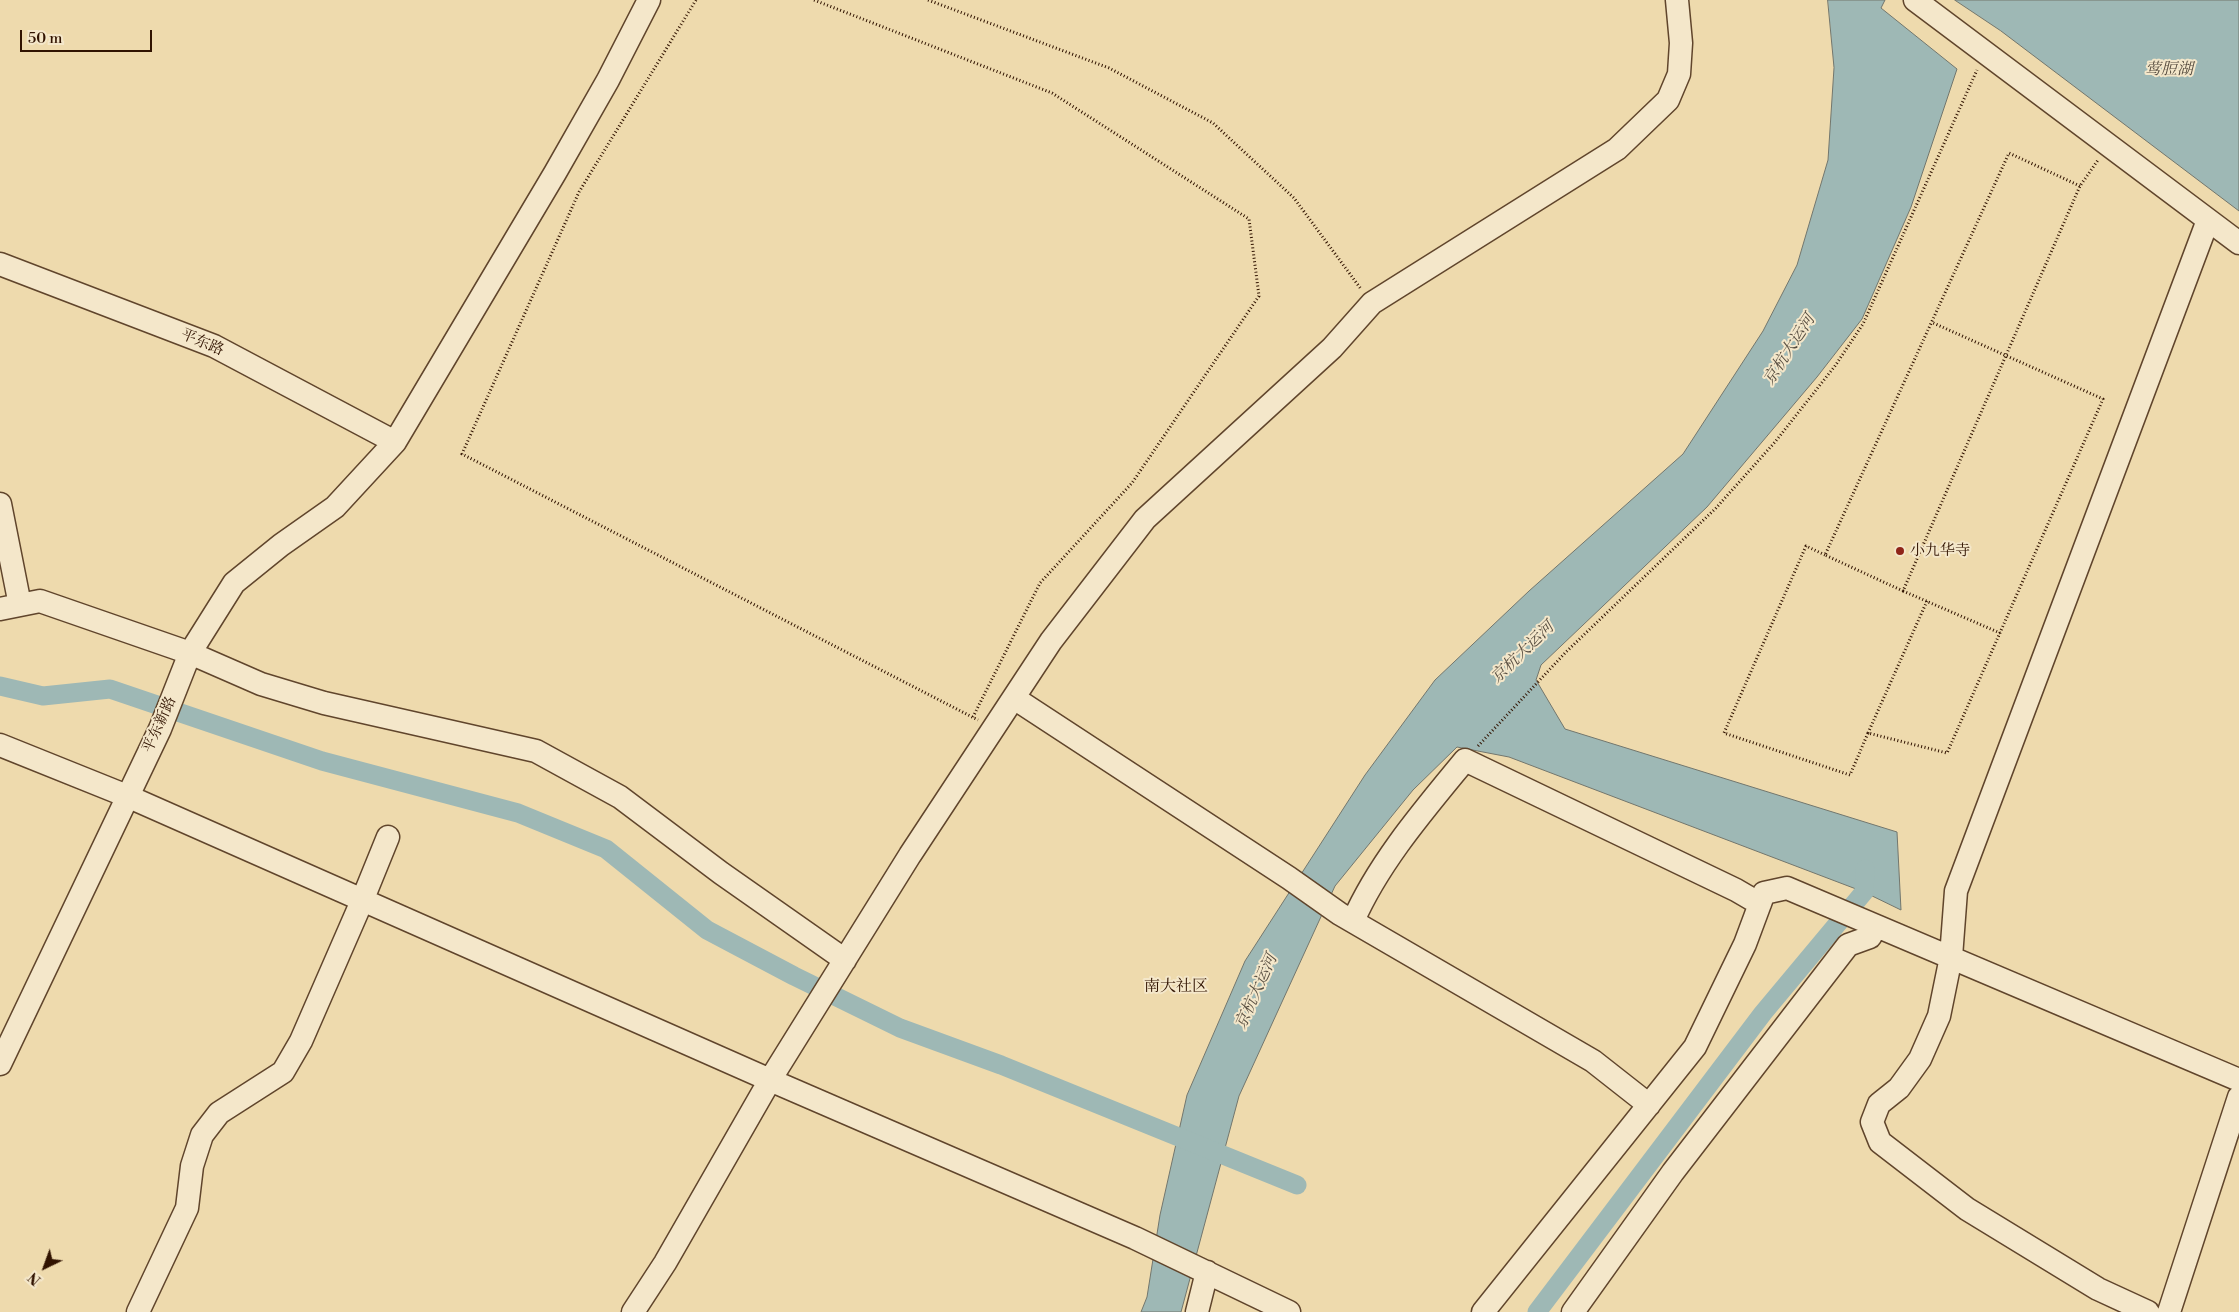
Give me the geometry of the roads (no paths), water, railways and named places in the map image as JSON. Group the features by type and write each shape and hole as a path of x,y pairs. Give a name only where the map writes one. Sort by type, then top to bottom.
{"street":[{"name":"平东新路","path":"0,1064 160,728 187,661 234,583 281,545 335,507 395,442 555,173 608,80 649,0"},
{"path":"633,1312 665,1262 770,1080 910,855 1051,641 1145,519 1332,348 1372,303 1616,149 1668,100 1679,74 1681,43 1677,0"},
{"path":"1915,0 2239,243"},
{"path":"2148,1312 2098,1289 1967,1209 1880,1142 1872,1122 1879,1104 1899,1088 1920,1059 1939,1016 1951,958 1956,891 2208,220"},
{"name":"平东路","path":"0,264 214,346 395,442"},
{"path":"0,504 10,607 40,602 187,661 324,703 536,751 620,797 844,960"},
{"path":"1014,698 1290,878 1346,917 1593,1061 1649,1104"},
{"path":"0,746 127,796 770,1080 1135,1238 1289,1312"},
{"path":"1346,917 1370,887 1424,810 1465,760 1736,890 1760,904"},
{"path":"138,1312 187,1208 192,1166 202,1135 219,1113 283,1072 301,1041 388,837"},
{"path":"1483,1312 1695,1047 1745,944 1764,893 1787,888 2239,1080"},
{"path":"1573,1312 1673,1172 1848,945 1870,938 1876,926"},
{"path":"2169,1312 2239,1097"},
{"path":"1197,1312 1207,1272"}],"water":[{"name":"京杭大运河","path":"1828,0 1885,0 1881,8 1957,69 1911,207 1862,319 1817,377 1707,507 1541,665 1536,680 1565,729 1897,832 1901,910 1864,892 1509,757 1457,747 1413,790 1335,886 1239,1096 1181,1312 1141,1312 1147,1297 1160,1215 1187,1095 1245,961 1365,775 1435,680 1529,591 1683,454 1763,331 1797,265 1828,160 1834,68"},
{"name":"莺脰湖","path":"1955,0 2239,0 2239,211 2001,31"}],"waterway":[{"path":"0,686 43,696 110,689 322,761 518,813 606,849 707,930 794,976 900,1028 1001,1065 1297,1185"},
{"path":"1537,1312 1763,1013 1864,892 1865,869"}],"place":[{"name":"小九华寺","path":"1900,551"}],"district":[{"name":"南大社区","path":"1176,987"}]}
